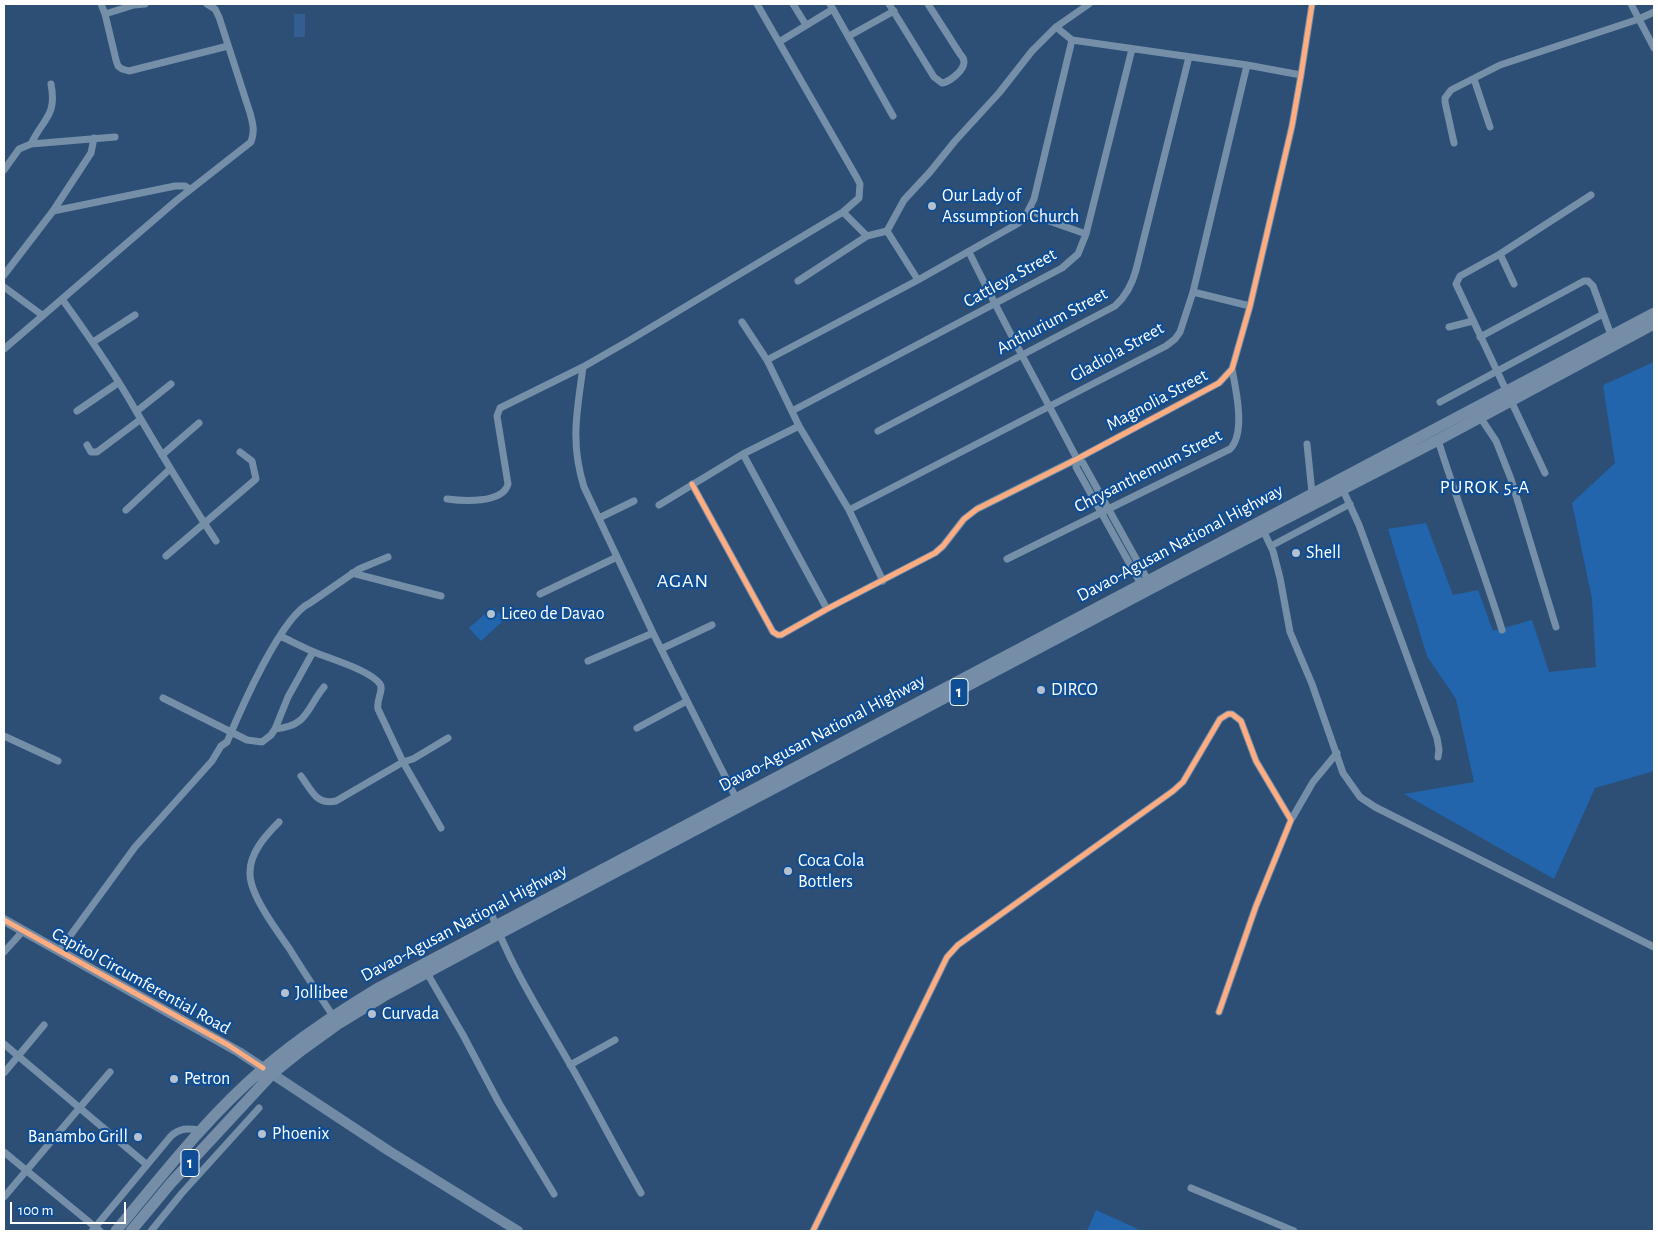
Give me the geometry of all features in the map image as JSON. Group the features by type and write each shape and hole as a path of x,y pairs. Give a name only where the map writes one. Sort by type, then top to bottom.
{"highway":[{"name":"Davao-Agusan National Highway","path":"131,1231 295,1042 380,987 497,929 1261,526 1343,490 1438,440 1480,416 1508,396 1654,312"},
{"name":"Davao-Agusan National Highway","path":"1261,526 1312,493 1654,324"},
{"name":"Davao-Agusan National Highway","path":"116,1231 199,1130 268,1071 302,1050 338,1024 427,973 497,929"}],"main road":[{"name":"Capitol Circumferential Road","path":"4,920 228,1045 518,1231"}],"street":[{"path":"101,4 116,60 122,69 129,71 155,66 228,46"},
{"path":"105,14 134,5 145,4"},
{"path":"4,349 190,189 251,142 254,134 254,124 220,17 215,9 207,4"},
{"path":"447,499 477,500 498,496 504,492 508,484 498,426 497,412 500,408 583,367 843,212 859,198 860,184 757,4"},
{"path":"793,4 806,26"},
{"path":"889,4 934,77 942,83 962,69 964,62 928,4"},
{"path":"798,281 867,236 887,231 904,200 999,93 1032,50 1056,27 1089,4"},
{"name":"Magnolia Street","path":"692,484 773,632 778,636 935,553 943,546 964,519 977,510 1219,383 1232,369 1250,306 1290,133 1312,4"},
{"path":"1631,4 1654,48"},
{"path":"779,42 806,26 832,6 894,116"},
{"path":"849,36 894,11"},
{"path":"1454,143 1445,98 1451,90 1500,65 1639,19 1654,12"},
{"path":"1056,27 1072,40 1189,56 1301,75"},
{"path":"767,360 969,252 1017,224 1025,217 1034,199 1054,123 1072,40"},
{"name":"Cattleya Street","path":"792,411 1062,268 1078,254 1086,234 1132,49"},
{"name":"Anthurium Street","path":"878,431 1115,306 1124,298 1136,270 1189,56"},
{"name":"Gladiola Street","path":"849,510 1166,346 1175,339 1180,332 1193,292 1247,65"},
{"path":"1474,79 1490,127"},
{"path":"31,144 52,110 53,96 50,84"},
{"path":"4,170 19,150 31,144 114,136"},
{"path":"4,275 53,210 90,153 94,138"},
{"path":"53,210 174,186 185,186 190,189"},
{"path":"174,186 177,200"},
{"path":"1544,473 1456,284 1460,276 1500,254 1591,195"},
{"path":"1030,209 1049,221 1086,234"},
{"path":"843,212 867,236"},
{"path":"887,231 918,280"},
{"path":"969,252 1077,459 1084,463 1108,508 1146,586"},
{"path":"1500,254 1514,284"},
{"path":"1480,337 1584,281 1588,281 1592,286 1612,335"},
{"path":"4,287 42,315"},
{"path":"1193,292 1250,306"},
{"path":"62,299 93,342 216,541"},
{"path":"1440,402 1603,314"},
{"path":"93,342 135,315"},
{"path":"1449,327 1472,321"},
{"path":"742,322 767,360 799,426 849,510 883,581"},
{"path":"583,367 576,415 575,450 584,487 653,633 738,802"},
{"name":"Chrysanthemum Street","path":"1007,559 1230,449 1238,437 1236,391 1232,369"},
{"path":"77,411 118,383"},
{"path":"136,411 171,384"},
{"path":"1480,416 1496,441 1511,479 1556,627"},
{"path":"87,445 91,452 97,452 141,419"},
{"path":"162,454 199,423"},
{"path":"659,505 743,454 799,426"},
{"path":"1438,440 1457,502 1483,570 1502,630"},
{"path":"1307,444 1312,493"},
{"path":"166,556 256,479 252,461 240,452"},
{"path":"743,454 827,609"},
{"path":"1077,459 1076,467 1146,586"},
{"path":"126,510 170,469"},
{"path":"1343,490 1350,504 1437,738 1438,757"},
{"path":"599,518 634,501"},
{"path":"1270,546 1350,504"},
{"path":"1261,526 1270,546 1280,578 1290,632 1312,684 1343,773 1360,797 1375,807 1654,948"},
{"path":"59,951 135,847 212,761 221,746 226,742 280,636 302,607 352,574 388,557"},
{"path":"540,594 617,557"},
{"path":"352,574 441,596"},
{"path":"661,649 712,625"},
{"path":"588,661 653,633"},
{"path":"280,636 313,652 366,673 380,685 381,689 377,700 378,710 403,762 441,828"},
{"path":"163,698 247,740 262,742 275,729 288,697 313,652"},
{"path":"275,729 289,728 302,719 324,687"},
{"path":"637,728 687,701"},
{"path":"813,1231 946,957 958,945 1178,787 1223,717 1232,714 1241,721 1256,761 1291,820"},
{"path":"4,736 58,761"},
{"path":"302,776 316,797 322,801 336,801 448,738"},
{"path":"1219,1012 1256,906 1291,820 1313,782 1337,753"},
{"path":"279,822 270,831 254,854 250,866 251,884 273,924 333,1016"},
{"path":"490,910 497,929 530,997 570,1065 640,1193"},
{"path":"4,952 23,931"},
{"path":"427,973 463,1035 499,1104 554,1194"},
{"path":"4,1073 44,1025"},
{"path":"570,1065 615,1040"},
{"path":"4,1044 146,1164"},
{"path":"4,1197 110,1072"},
{"path":"151,1231 182,1193 259,1108"},
{"path":"4,1152 96,1230 146,1164 176,1131 183,1129 199,1130"},
{"path":"1191,1188 1294,1231"}],"shaded area":[{"path":"294,14 305,14 305,37 294,37"},
{"path":"1654,362 1654,771 1595,788 1554,879 1404,794 1474,782 1456,699 1427,656 1388,529 1426,523 1453,595 1478,590 1493,631 1532,620 1549,672 1596,667 1592,599 1572,503 1615,463 1603,385"},
{"path":"493,607 505,619 481,641 469,628"},
{"path":"1096,1210 1142,1231 1087,1231"}],"cycle path":[{"path":"692,484 773,632 781,635 935,553 943,546 964,519 977,509 1077,459 1219,383 1232,369 1250,306 1292,126 1312,4"},
{"path":"813,1231 947,957 958,945 1173,791 1183,782 1220,719 1228,714 1232,714 1241,721 1256,761 1291,820 1256,906 1219,1012"},
{"path":"4,920 228,1045 263,1068"}],"place":[{"name":"Our Lady of Assumption Church","path":"932,206"},
{"name":"Shell","path":"1296,553"},
{"name":"Liceo de Davao","path":"491,614"},
{"name":"DIRCO","path":"1041,690"},
{"name":"Coca Cola Bottlers","path":"788,871"},
{"name":"Jollibee","path":"285,993"},
{"name":"Curvada","path":"372,1014"},
{"name":"Petron","path":"174,1079"},
{"name":"Phoenix","path":"262,1134"},
{"name":"Banambo Grill","path":"138,1137"}],"district":[{"name":"PUROK 5-A","path":"1485,487"},
{"name":"AGAN","path":"683,581"}]}
